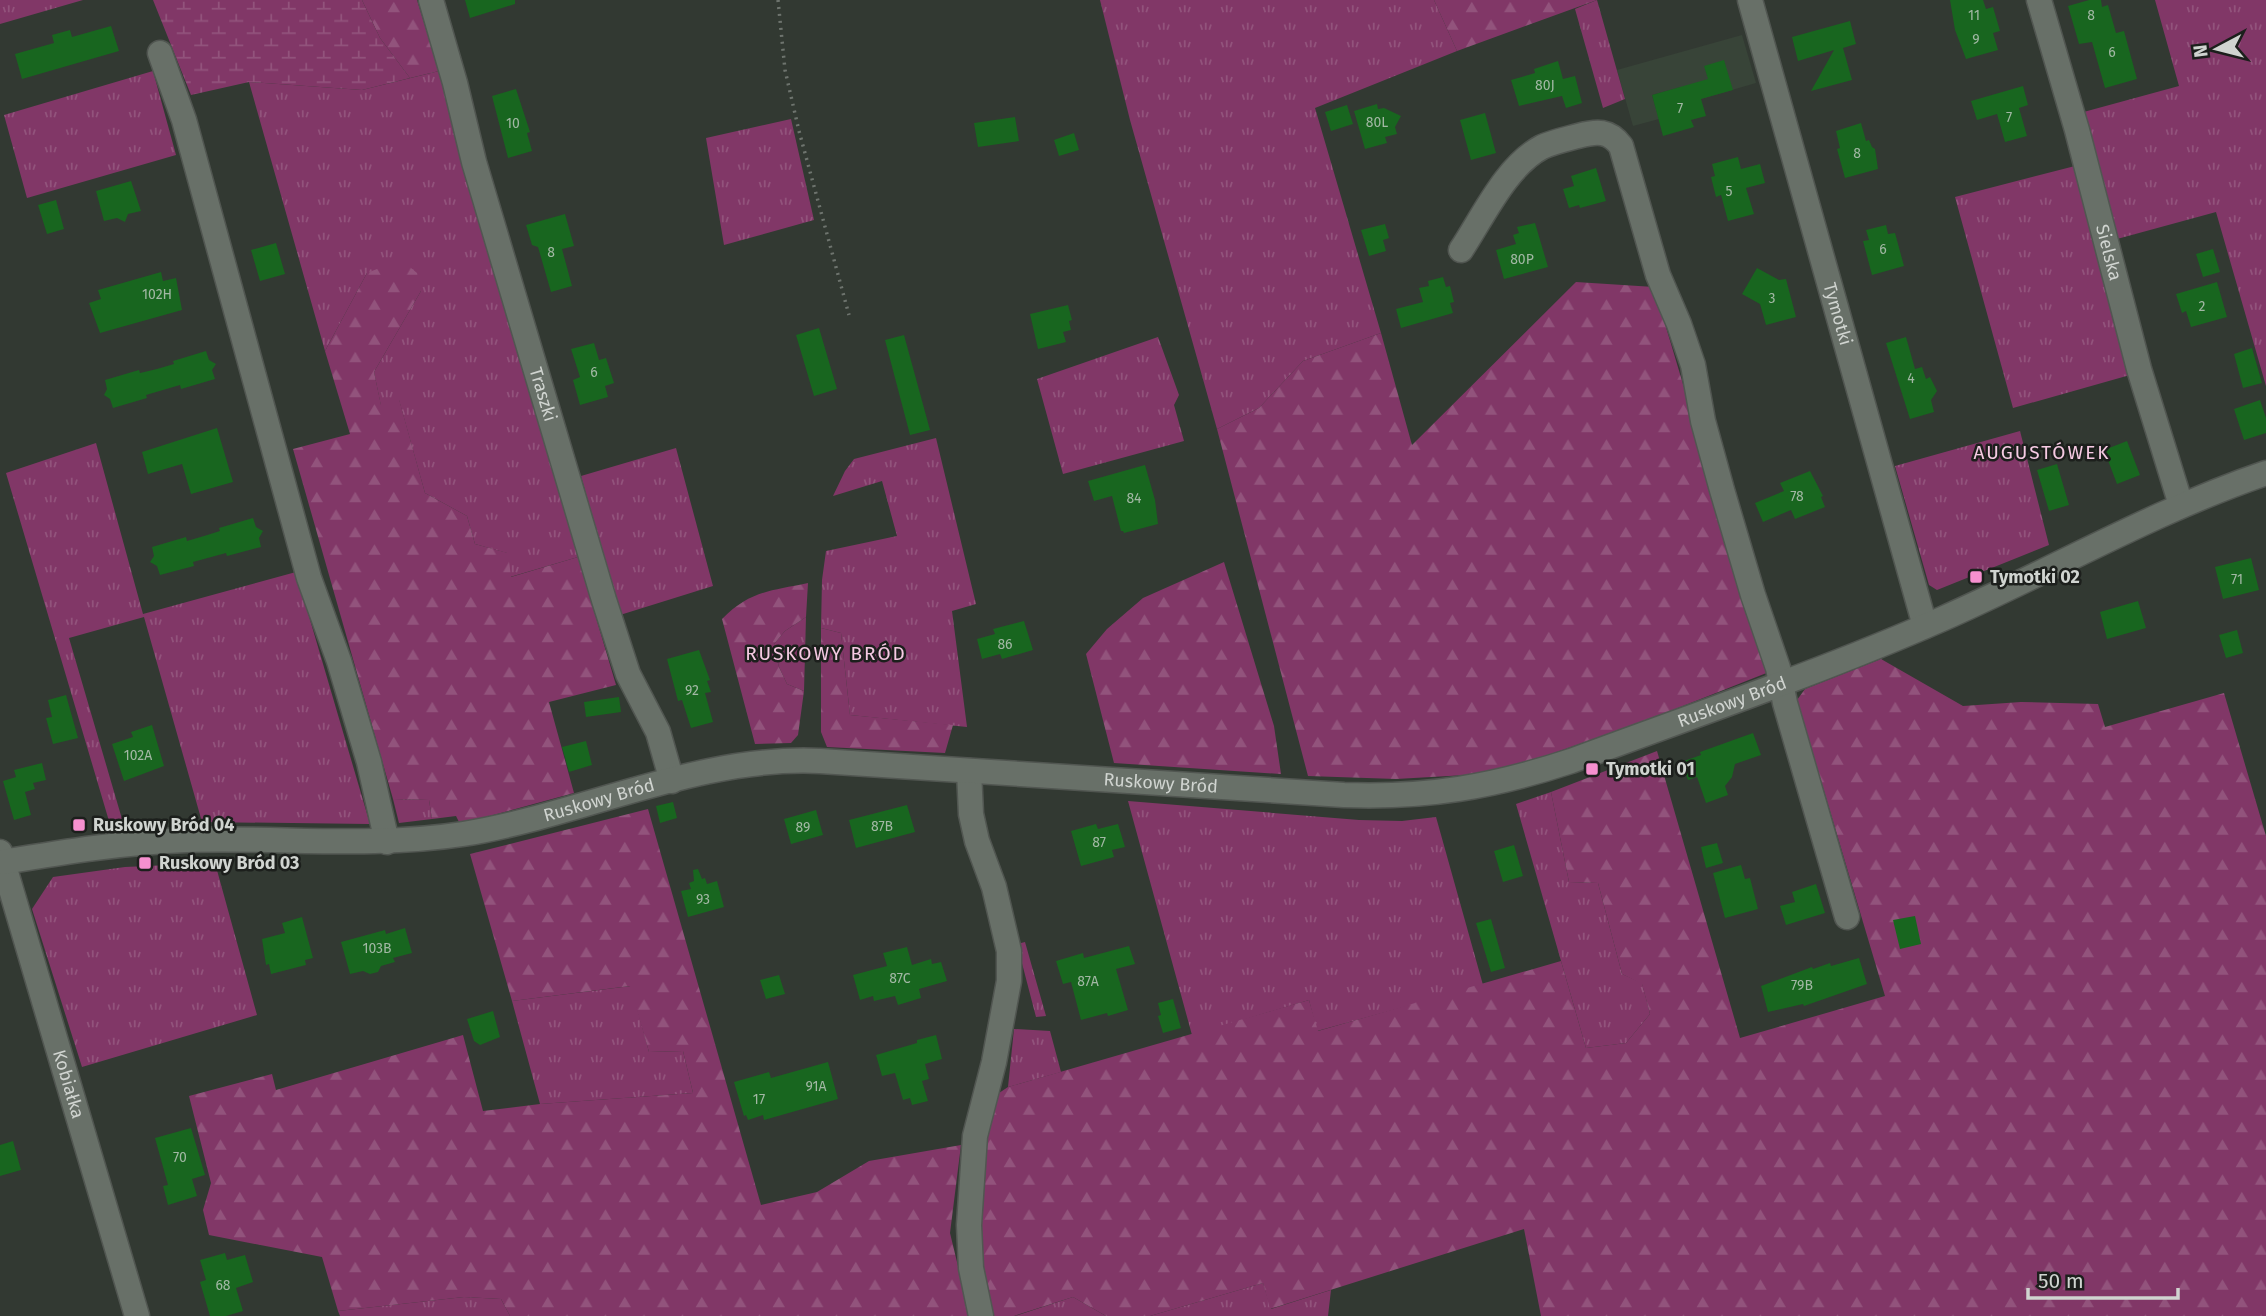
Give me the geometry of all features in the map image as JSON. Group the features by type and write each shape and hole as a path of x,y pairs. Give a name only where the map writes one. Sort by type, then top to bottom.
{"street":[{"name":"Traszki","path":"431,0 474,162 604,600 628,674 658,732 672,781"},
{"name":"Tymotki","path":"1750,0 1926,626"},
{"name":"Sielska","path":"2039,0 2077,130 2139,369 2182,505"},
{"path":"160,53 184,120 309,578 339,661 369,762 387,842"},
{"path":"1461,250 1511,173 1527,157 1544,146 1592,132 1604,132 1615,137 1621,146 1658,275 1693,365 1703,421 1847,917"},
{"name":"Ruskowy Bród","path":"2,857 177,840 387,842 464,834 747,764 793,760 1344,795 1431,793 1492,784 1545,769 1781,683 1926,626 2182,505 2266,473"},
{"path":"970,771 971,814 977,841 997,897 1009,951 1010,981 994,1062 975,1136 971,1268 981,1316"},
{"name":"Kobiałka","path":"2,857 137,1316"}],"path":[{"path":"778,0 785,71 849,315"}],"shaded area":[{"path":"1742,35 1756,83 1701,99 1698,87 1681,87 1652,95 1659,119 1633,126 1617,70"}],"green space":[{"path":"0,0 83,0 0,24"},
{"path":"153,0 362,0 380,38 410,78 362,90 249,82 191,95"},
{"path":"362,0 417,0 439,71 410,78 380,38"},
{"path":"1100,0 1434,0 1457,51 1315,108 1381,333 1303,361 1259,408 1217,429 1130,120"},
{"path":"1434,0 1597,0 1457,51"},
{"path":"1597,0 1625,99 1603,108 1575,9"},
{"path":"2155,0 2266,0 2266,386 2216,212 2117,239 2080,113 2179,86"},
{"path":"153,71 176,155 27,198 4,115"},
{"path":"439,71 578,557 510,577 507,553 475,544 467,516 425,493 399,400 381,406 374,372 421,291 367,273 325,351 249,82 362,90"},
{"path":"791,119 814,220 724,245 706,138"},
{"path":"2075,166 2130,375 2013,408 1955,197"},
{"path":"405,263 417,273 421,291 374,372 381,405 399,399 425,493 467,516 475,544 508,553 511,577 578,557 616,685 549,702 574,793 460,824 456,816 432,819 429,800 393,799 293,449 350,434 325,351 367,273 387,265"},
{"path":"1576,282 1654,287 1769,672 1645,721 1508,769 1466,775 1396,779 1308,776 1217,429 1259,408 1303,361 1381,333 1412,445"},
{"path":"1158,337 1179,395 1174,405 1184,441 1063,474 1037,379"},
{"path":"2020,431 2049,545 1937,590 1929,585 1895,466"},
{"path":"936,438 976,604 952,611 967,727 850,715 841,633 821,628 822,580 826,551 897,536 882,481 833,496 845,471 854,459"},
{"path":"96,443 143,614 296,572 370,824 202,822 144,617 69,638 122,819 109,821 6,473"},
{"path":"676,448 713,586 620,615 581,476"},
{"path":"1224,562 1274,726 1281,774 1114,763 1086,654 1107,629 1143,598"},
{"path":"808,583 806,617 785,631 774,644 779,667 787,684 804,691 798,735 791,743 755,744 722,619 751,597"},
{"path":"806,617 804,691 787,684 779,667 774,644 785,631"},
{"path":"821,628 841,633 850,715 953,725 945,753 827,747 821,732"},
{"path":"1881,659 1963,706 2021,702 2098,704 2105,727 2224,693 2266,836 2266,1316 1541,1316 1524,1229 1270,1309 1263,1283 1150,1316 1106,1316 1073,1297 1014,1316 989,1316 977,1236 986,1143 999,1093 1008,1087 1309,1000 1318,1031 1561,961 1586,1048 1626,1043 1650,1014 1642,984 1622,974 1598,883 1569,882 1551,792 1657,751 1740,1038 1885,996 1797,700 1805,689"},
{"path":"1551,792 1569,882 1598,883 1622,974 1642,983 1650,1014 1626,1043 1586,1048 1516,804"},
{"path":"393,799 429,800 432,819 399,823"},
{"path":"1128,801 1359,820 1402,821 1436,817 1483,985 1317,1031 1309,1000 1192,1035"},
{"path":"648,809 761,1205 817,1192 869,1161 961,1145 950,1233 970,1316 510,1316 501,1299 464,1297 338,1311 322,1257 209,1235 203,1210 211,1183 189,1096 272,1074 276,1090 463,1035 483,1111 540,1104 693,1093 683,1051 649,1052 630,986 512,1001 470,854"},
{"path":"215,863 257,1015 82,1067 32,909 53,877 125,867"},
{"path":"1025,942 1046,1016 1036,1017 1017,944"},
{"path":"631,986 649,1052 683,1051 693,1093 540,1104 512,1001"},
{"path":"1014,1029 1050,1031 1061,1072 1008,1087"},
{"path":"1263,1283 1271,1309 1331,1290 1328,1316 1150,1316"},
{"path":"464,1297 501,1299 510,1316 340,1316 338,1311"},
{"path":"1073,1297 1106,1316 1015,1316"}],"building":[{"path":"465,0 515,0 515,4 470,18"},
{"path":"1950,0 1983,0 1986,9 1993,7 2000,31 1993,33 1998,50 1966,59 1955,30"},
{"path":"2089,0 2101,0 2102,7 2108,5 2116,33 2124,31 2137,79 2105,88 2092,42 2079,44 2068,6"},
{"path":"1850,21 1856,44 1843,48 1852,80 1811,91 1834,50 1798,61 1792,37"},
{"path":"111,26 119,51 22,79 15,54 54,43 52,35 70,30 72,37"},
{"path":"1724,60 1733,90 1701,99 1706,116 1691,120 1694,127 1663,136 1652,95 1708,79 1704,66"},
{"path":"1558,61 1563,79 1575,76 1582,103 1566,108 1562,96 1519,106 1511,80 1535,73 1534,69"},
{"path":"2023,86 2028,105 2019,108 2027,136 2005,142 1997,114 1977,120 1971,101"},
{"path":"516,89 530,132 527,133 532,151 508,158 492,96"},
{"path":"1377,104 1378,109 1384,108 1401,116 1395,127 1397,134 1385,137 1387,143 1365,149 1354,111"},
{"path":"1347,105 1353,124 1331,131 1325,112"},
{"path":"1485,113 1496,153 1471,160 1460,120"},
{"path":"1015,117 1019,141 978,147 974,123"},
{"path":"1861,123 1866,141 1869,140 1875,149 1878,169 1845,178 1837,149 1840,148 1836,131"},
{"path":"1074,133 1079,150 1059,156 1054,140"},
{"path":"1738,157 1741,169 1760,164 1765,183 1746,188 1754,214 1728,221 1721,195 1716,197 1711,177 1715,176 1712,164"},
{"path":"1596,168 1606,201 1569,208 1563,189 1574,186 1571,176"},
{"path":"131,181 141,211 128,214 125,222 117,218 104,221 96,191"},
{"path":"56,200 64,229 47,234 38,205"},
{"path":"565,214 574,246 562,249 572,286 551,292 538,247 532,245 526,225"},
{"path":"1535,223 1548,267 1504,279 1496,250 1516,244 1513,235 1519,233 1517,227"},
{"path":"1385,224 1389,238 1383,240 1386,251 1369,256 1361,230"},
{"path":"1886,225 1888,234 1895,233 1904,266 1872,275 1863,241 1869,240 1866,230"},
{"path":"276,243 285,274 260,281 251,250"},
{"path":"2213,249 2220,272 2203,277 2196,254"},
{"path":"1757,268 1779,280 1786,279 1796,317 1766,325 1760,304 1742,294"},
{"path":"161,272 163,281 176,278 182,310 100,333 89,303 101,299 98,290"},
{"path":"1443,277 1446,287 1450,286 1454,302 1450,303 1453,313 1401,328 1396,309 1423,302 1419,288 1429,286 1428,281"},
{"path":"2217,282 2227,317 2191,327 2186,311 2182,313 2176,294"},
{"path":"1068,305 1072,320 1069,321 1071,330 1063,332 1066,342 1038,349 1030,314"},
{"path":"819,328 837,389 814,396 796,335"},
{"path":"904,335 930,430 910,435 885,340"},
{"path":"1906,337 1915,369 1922,367 1926,379 1930,377 1937,391 1931,400 1934,412 1910,419 1886,343"},
{"path":"594,343 599,360 606,358 614,383 605,386 608,397 580,405 573,380 580,377 571,349"},
{"path":"2252,348 2262,383 2243,388 2234,354"},
{"path":"206,351 209,360 216,364 212,370 215,379 181,389 180,385 113,408 110,399 104,395 107,389 105,380 139,370 140,373 157,369"},
{"path":"2260,400 2266,418 2266,433 2244,440 2234,409"},
{"path":"217,428 233,482 191,494 182,464 148,474 142,452"},
{"path":"2127,441 2140,475 2117,484 2104,450"},
{"path":"2057,464 2069,505 2049,511 2037,470"},
{"path":"1145,465 1155,500 1158,524 1124,533 1121,531 1112,496 1094,501 1088,481"},
{"path":"1810,471 1823,496 1821,497 1825,507 1795,519 1791,510 1763,522 1755,503 1784,491 1780,483"},
{"path":"253,518 256,527 263,531 259,538 261,547 193,562 194,566 160,575 157,566 150,562 154,556 152,547 186,537 187,541"},
{"path":"2251,558 2259,590 2223,599 2215,567"},
{"path":"2138,601 2146,628 2107,639 2100,612"},
{"path":"1024,621 1033,650 1002,659 1000,654 982,659 977,639 995,634 993,629"},
{"path":"2237,630 2243,653 2226,658 2219,635"},
{"path":"699,650 710,680 707,681 711,692 705,693 713,722 691,728 682,700 678,701 667,659"},
{"path":"66,695 78,738 53,744 46,718 52,717 48,700"},
{"path":"619,697 621,712 586,717 584,702"},
{"path":"152,725 164,766 124,781 112,744 133,737 131,732"},
{"path":"1753,733 1761,755 1735,764 1732,777 1725,786 1728,795 1706,803 1697,777 1688,780 1681,762 1701,755 1700,752"},
{"path":"586,741 592,765 569,772 562,747"},
{"path":"42,763 46,780 33,783 35,789 25,792 31,815 14,820 3,781 16,777 14,770"},
{"path":"673,802 677,818 660,823 656,806"},
{"path":"907,805 915,832 856,848 849,820"},
{"path":"816,810 823,835 791,844 784,819"},
{"path":"1096,824 1098,829 1118,824 1125,847 1112,850 1114,857 1081,866 1071,831"},
{"path":"1717,843 1723,863 1706,868 1701,847"},
{"path":"1514,845 1523,876 1503,882 1494,851"},
{"path":"1741,865 1745,879 1750,878 1758,909 1725,918 1713,873"},
{"path":"698,869 707,884 717,881 724,907 688,917 681,891 691,889 689,883 694,881 693,870"},
{"path":"1816,884 1825,913 1786,925 1780,906 1795,902 1792,892"},
{"path":"1915,916 1921,944 1900,949 1893,920"},
{"path":"302,917 313,958 305,960 306,965 271,974 269,964 266,965 262,939 285,933 282,923"},
{"path":"1491,919 1505,968 1491,972 1476,923"},
{"path":"405,928 412,953 393,958 395,962 381,966 378,972 350,974 341,942 385,930 386,934"},
{"path":"1129,946 1135,964 1116,969 1128,1010 1081,1020 1071,982 1063,984 1056,961 1083,953 1084,958"},
{"path":"907,947 912,965 931,959 932,964 941,962 947,981 919,989 921,998 898,1005 895,996 874,1001 873,996 860,1000 853,975 887,966 883,953"},
{"path":"1859,958 1867,984 1804,1006 1803,1004 1768,1012 1761,986 1812,967 1813,969 1830,963 1831,966"},
{"path":"779,975 785,994 766,999 760,980"},
{"path":"1173,999 1181,1028 1163,1033 1158,1016 1161,1015 1158,1003"},
{"path":"493,1011 500,1037 480,1045 474,1041 467,1019"},
{"path":"936,1035 942,1059 925,1064 929,1079 922,1081 928,1101 912,1105 910,1098 903,1100 895,1073 882,1076 876,1055"},
{"path":"828,1062 838,1099 764,1120 763,1115 748,1120 746,1115 744,1116 734,1082 769,1072 771,1078"},
{"path":"191,1128 205,1175 192,1179 197,1196 168,1205 163,1186 168,1185 155,1138"},
{"path":"13,1141 21,1170 0,1176 0,1145"},
{"path":"225,1253 227,1260 245,1255 253,1282 236,1288 243,1311 226,1316 210,1316 200,1282 206,1280 200,1260"}],"place":[{"name":"Tymotki 02","path":"1976,577"},
{"name":"Tymotki 01","path":"1592,769"},
{"name":"Ruskowy Bród 04","path":"79,825"},
{"name":"Ruskowy Bród 03","path":"145,863"}],"district":[{"name":"AUGUSTÓWEK","path":"2042,452"},
{"name":"RUSKOWY BRÓD","path":"826,653"}]}
